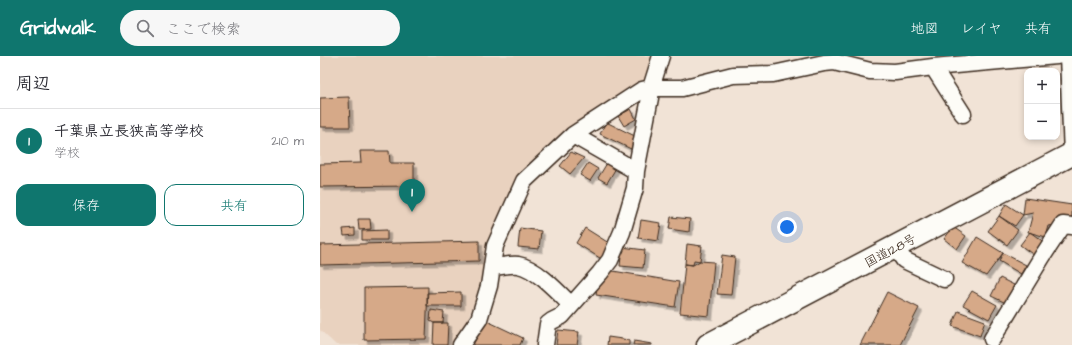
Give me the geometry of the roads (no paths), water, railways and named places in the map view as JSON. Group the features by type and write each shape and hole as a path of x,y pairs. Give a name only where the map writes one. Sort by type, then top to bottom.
{"highway":[{"name":"国道128号","path":"711,344 1072,154"}],"street":[{"path":"544,345 548,324 562,316 600,273 610,260 622,232 635,188 636,171 651,88 661,56"},
{"path":"461,345 479,319 489,286 496,246 524,181 573,134 642,90 651,88 682,88 733,75 773,74 824,62 834,62 870,71 895,72 933,67 1057,56"},
{"path":"1068,56 1072,154"},
{"path":"933,67 963,114"},
{"path":"573,134 636,171"},
{"path":"992,339 1063,225 1072,226"},
{"path":"895,247 904,260 944,279"},
{"path":"492,268 518,265 528,269 546,280 571,305"}],"place":[{"name":"千葉県立長狭高等学校","path":"412,212"}]}
